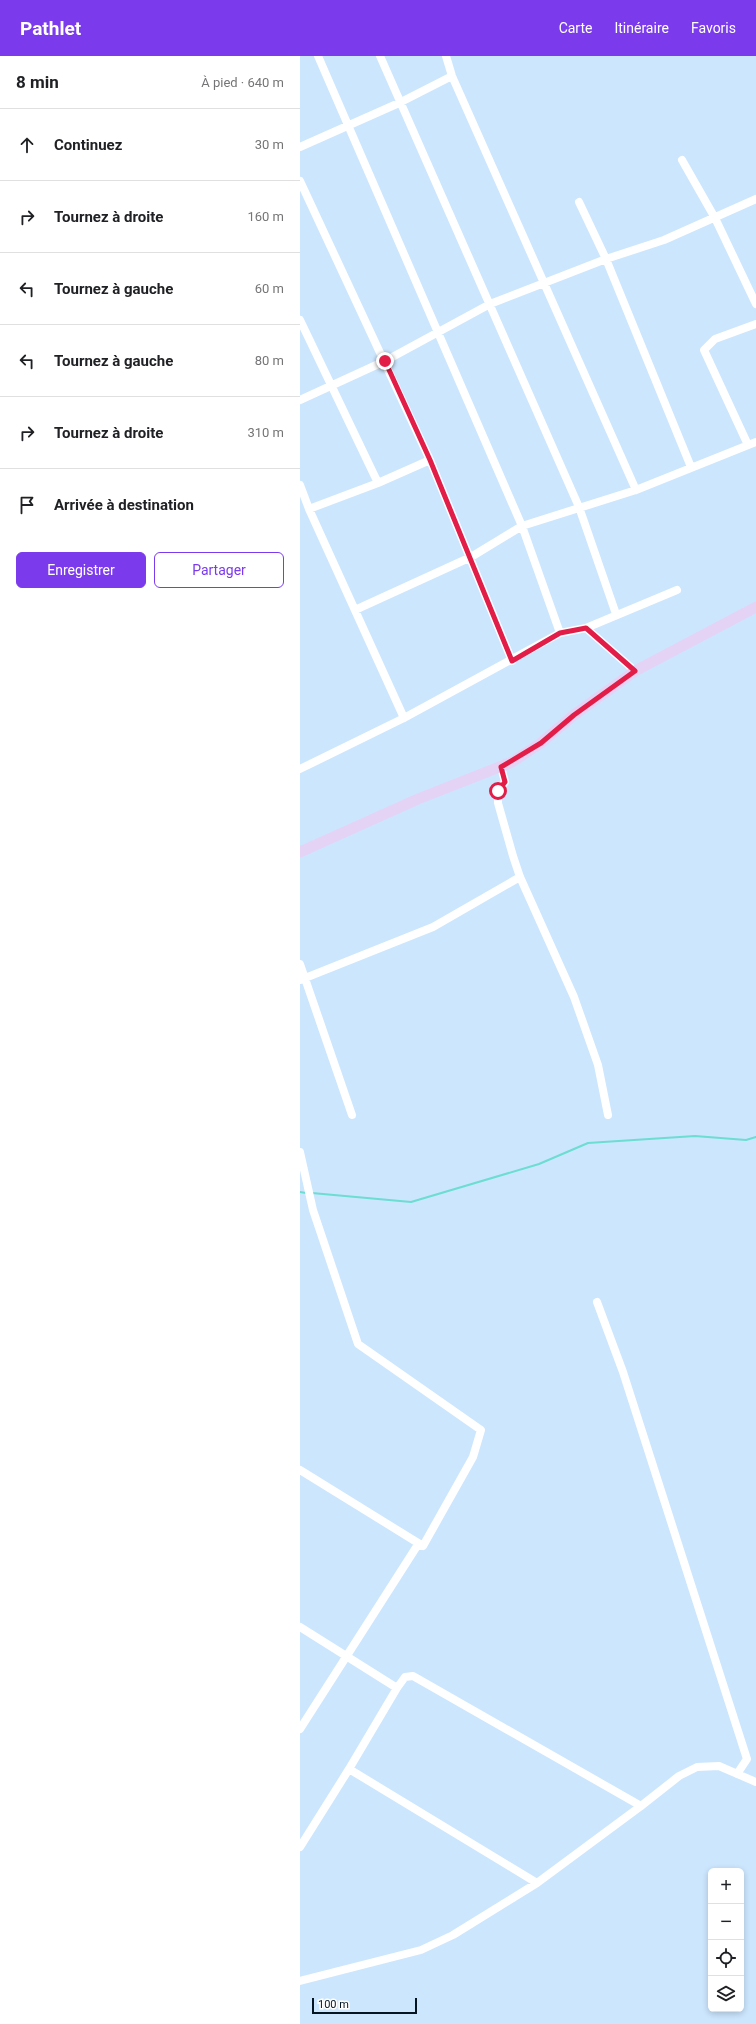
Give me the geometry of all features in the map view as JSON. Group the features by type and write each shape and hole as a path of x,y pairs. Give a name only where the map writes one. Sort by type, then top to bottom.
{"street":[{"path":"318,56 349,124 437,333 522,526 560,633"},
{"path":"380,56 399,103 490,304 579,507 616,614"},
{"path":"446,56 452,76 636,490"},
{"path":"300,147 399,103 452,76"},
{"path":"682,160 715,218 756,304"},
{"path":"300,181 430,460 471,557 512,661"},
{"path":"300,400 385,361 490,304 545,284 606,259 664,240 756,199"},
{"path":"579,202 606,259 692,467"},
{"path":"300,320 378,484"},
{"path":"355,610 471,557 522,526 636,490 752,444 704,350 715,339 756,324"},
{"path":"309,509 378,484 430,460"},
{"path":"300,485 309,509 404,718"},
{"path":"300,769 404,718 512,661 560,633 586,628 616,614 677,590"},
{"path":"300,852 424,797 501,767 541,743 574,715 635,671 756,607"},
{"path":"586,628 635,671"},
{"path":"501,767 505,782 498,791 498,803 520,877 574,997 598,1065 608,1115"},
{"path":"302,980 433,927 520,877"},
{"path":"300,964 302,980 352,1115"},
{"path":"300,1152 313,1210 358,1344 481,1430 473,1457 423,1546"},
{"path":"597,1302 623,1372 747,1759 737,1774"},
{"path":"300,1470 423,1546"},
{"path":"300,1729 416,1546 423,1546"},
{"path":"300,1627 397,1688"},
{"path":"300,1847 349,1769 397,1688 405,1677 413,1676 641,1806"},
{"path":"300,1981 421,1950 454,1935 537,1883 679,1776 697,1766 719,1766 756,1782"},
{"path":"349,1769 537,1883"}],"waterway":[{"path":"312,1193 411,1202 539,1164 588,1143 695,1136 746,1140 756,1137"},
{"path":"300,1192 306,1193"}],"route":[{"path":"385,361 430,460 471,557 512,661 560,633 586,628 635,671 574,715 541,743 512,762 501,767 505,782 498,791"}]}
